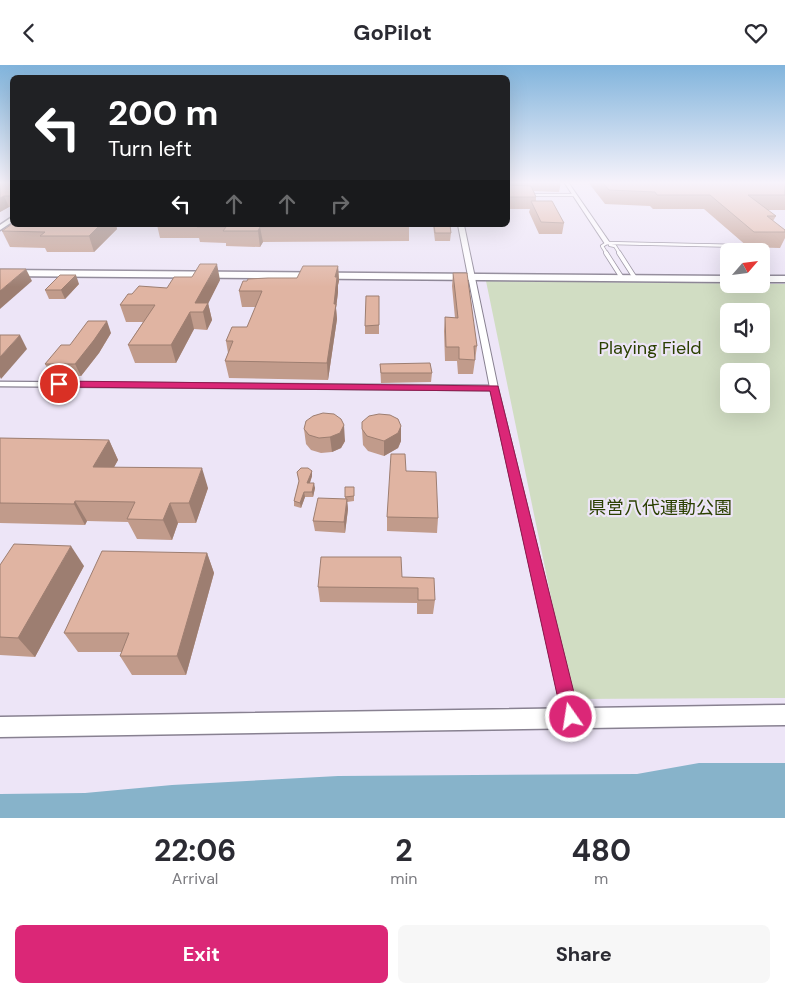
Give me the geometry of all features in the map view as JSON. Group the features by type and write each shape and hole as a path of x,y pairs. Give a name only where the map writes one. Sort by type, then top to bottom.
{"street":[{"path":"589,217 607,243"},
{"path":"461,227 494,388 571,717"},
{"path":"0,273 720,279"},
{"path":"770,279 785,279"},
{"path":"0,727 785,715"}],"lane":[{"path":"589,217 607,243 614,246 634,278"},
{"path":"622,278 602,246 607,243 720,246"},
{"path":"0,384 494,388"}],"green space":[{"name":"県営八代運動公園","path":"486,281 720,283 720,293 770,293 770,284 785,284 785,698 572,699"}],"water":[{"path":"699,763 785,763 785,818 0,818 0,794 85,793 172,785 338,776 637,774"}],"building":[{"path":"539,217 561,217 564,223 541,222"},
{"path":"736,217 768,217 785,230 785,232 754,232"},
{"path":"10,225 10,227 98,227 89,236 40,236 45,232 2,231"},
{"path":"226,227 260,227 258,231 223,231"},
{"path":"434,227 450,227 451,233 435,233"},
{"path":"200,264 217,264 195,303 208,303 203,312 190,312 171,345 128,345 155,305 120,305 128,294 132,294 139,286 167,288 174,277 192,277"},
{"path":"303,266 338,266 335,277 337,277 334,304 336,304 327,363 225,361 233,341 226,341 232,327 247,327 262,291 239,291 243,281 248,279 297,278"},
{"path":"0,269 26,269 0,291"},
{"path":"453,273 467,273 477,346 474,346 475,360 459,359 459,347 446,347 445,317 458,318"},
{"path":"60,275 76,275 61,290 45,290"},
{"path":"366,296 379,296 379,325 365,326"},
{"path":"88,321 107,321 75,364 45,364 61,345 70,345"},
{"path":"0,335 20,335 0,357"},
{"path":"430,363 432,373 381,373 380,364"},
{"path":"323,413 334,414 341,419 344,425 340,433 330,437 319,438 309,435 304,429 306,421 313,416"},
{"path":"379,414 390,415 398,419 401,426 398,433 384,441 367,436 362,429 362,422 369,416"},
{"path":"0,438 109,440 93,467 202,468 189,503 170,503 163,520 127,519 135,502 75,501 74,504 0,503"},
{"path":"391,454 405,454 406,471 436,472 438,518 387,517"},
{"path":"301,468 308,468 312,471 307,483 314,483 312,492 304,492 300,503 294,501 299,481 297,472"},
{"path":"345,487 354,487 354,496 345,497"},
{"path":"318,498 347,499 344,522 313,521"},
{"path":"14,544 71,546 18,638 0,637 0,565"},
{"path":"102,551 207,553 177,656 120,656 129,633 64,633"},
{"path":"321,557 401,557 402,577 434,578 435,600 418,600 418,588 318,587"}],"route":[{"path":"59,384 494,388 571,717"}],"park label":[{"name":"Playing Field","path":"650,348"}]}
